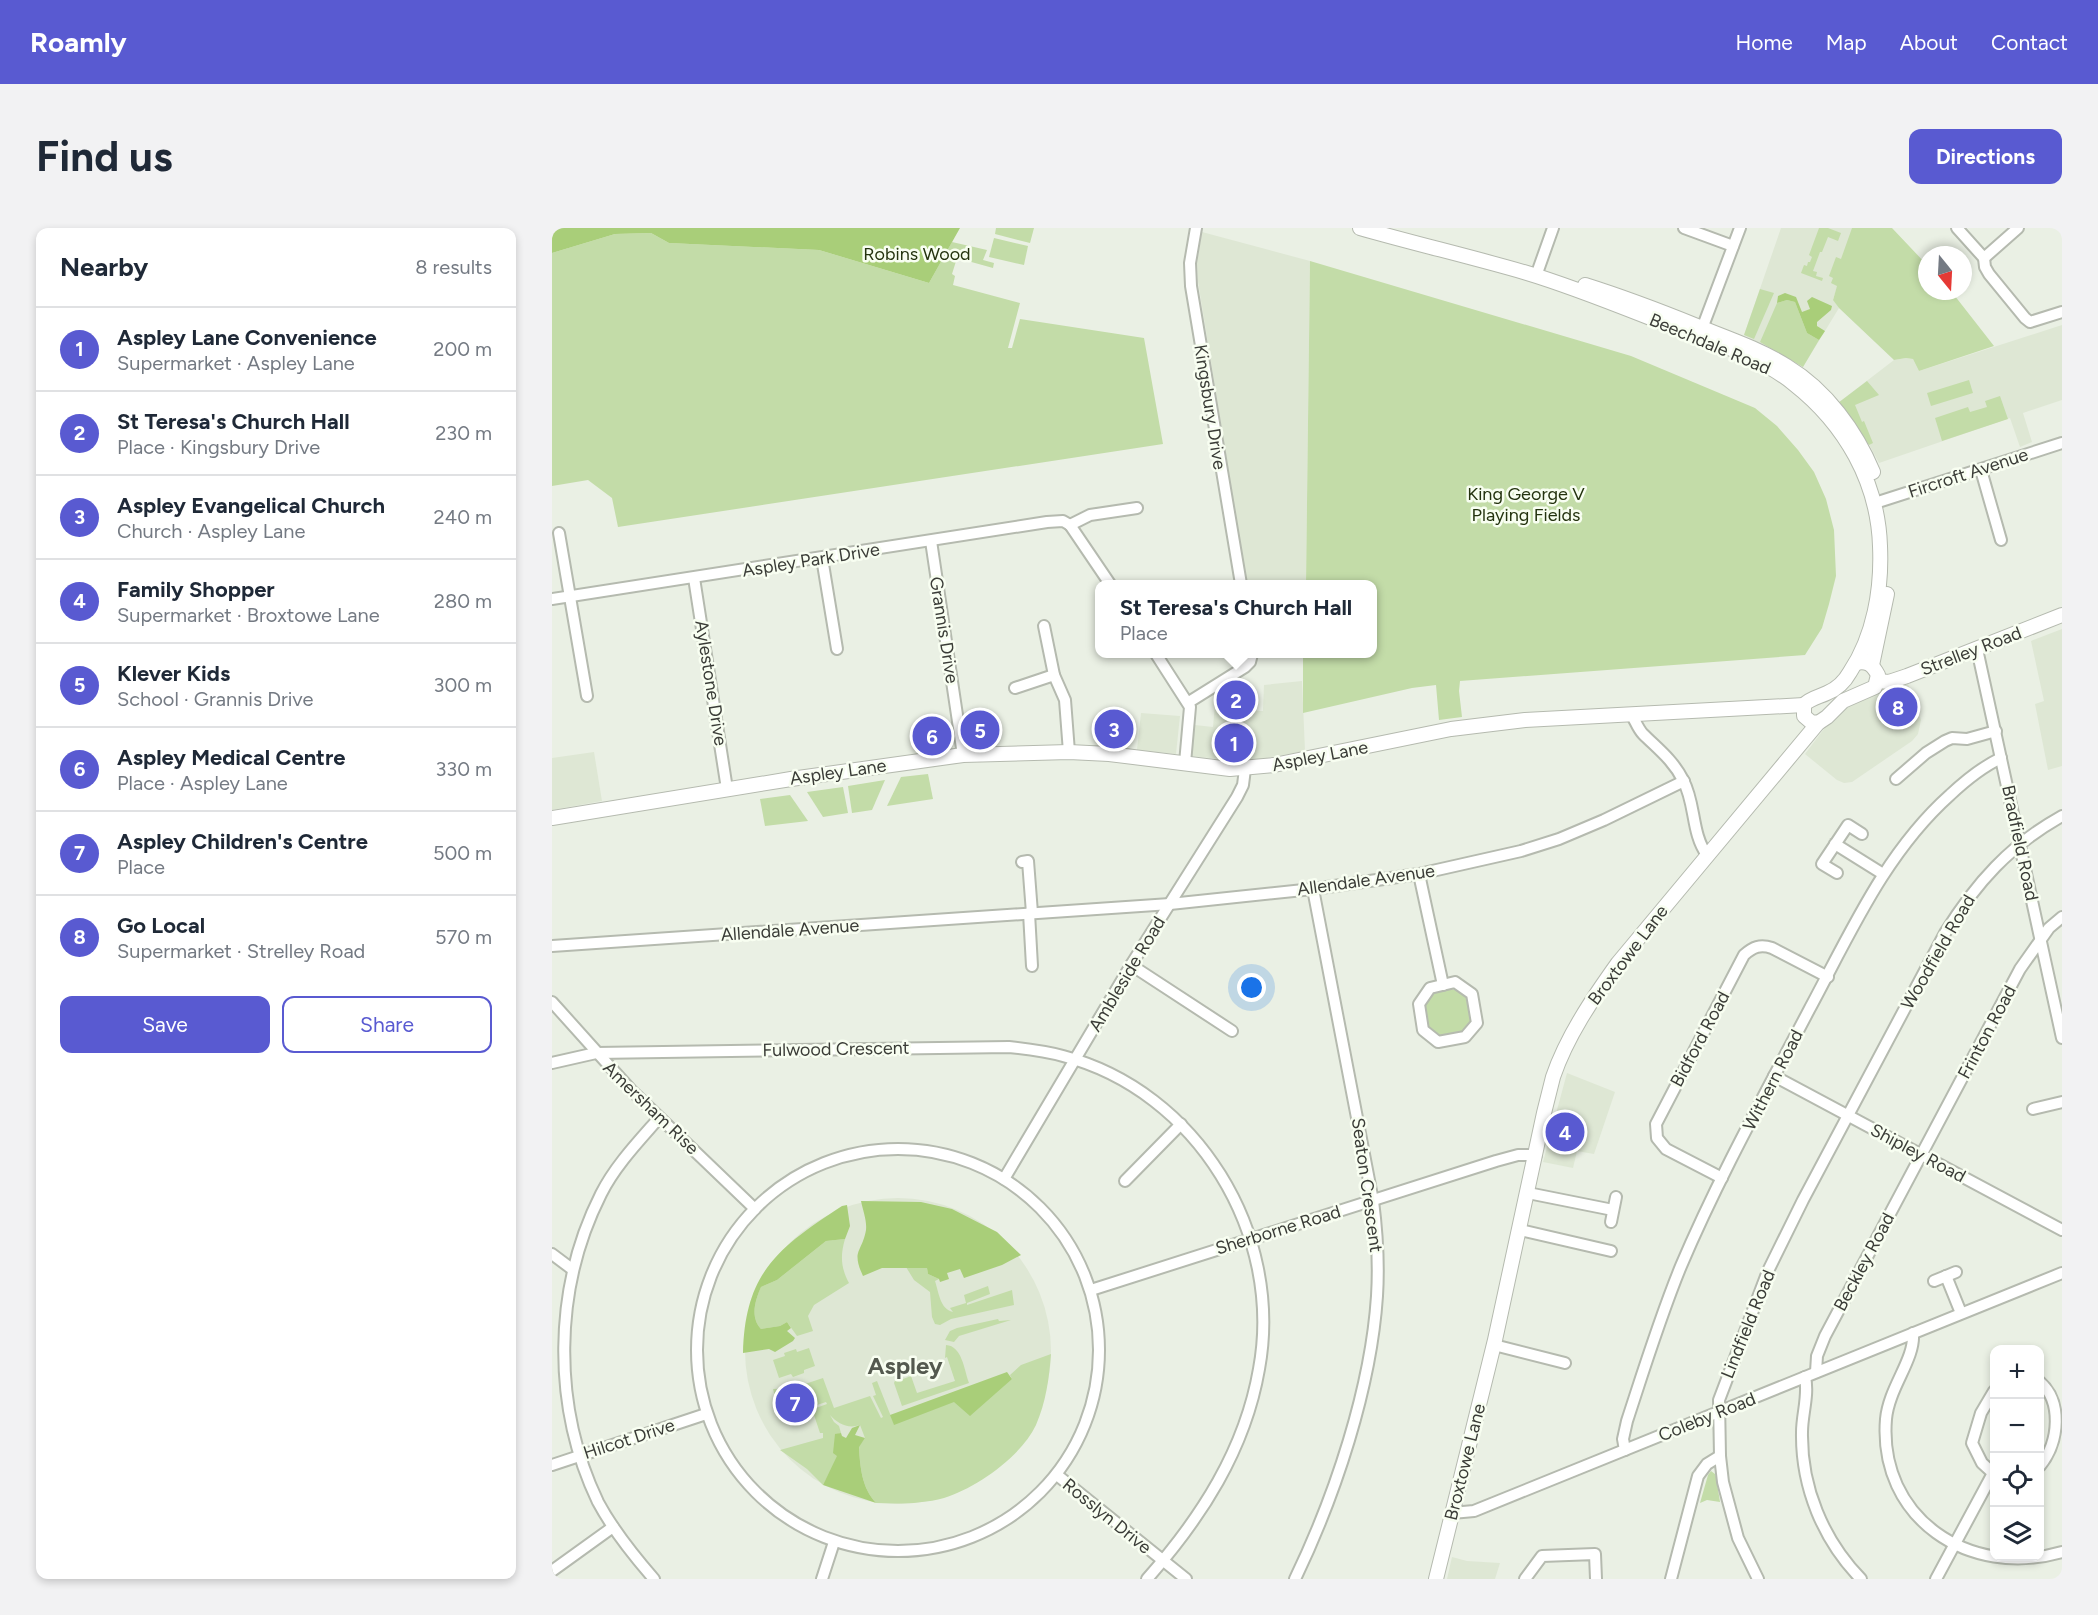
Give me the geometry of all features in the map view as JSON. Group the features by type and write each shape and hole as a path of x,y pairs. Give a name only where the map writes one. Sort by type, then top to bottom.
{"main road":[{"name":"Beechdale Road","path":"1360,228 1626,298 1701,332 1773,359 1790,368 1815,388 1847,423 1875,476 1880,526 1880,584 1864,647 1856,663 1834,690 1808,700 1804,705"},
{"name":"Beechdale Road","path":"1392,228 1537,273"},
{"name":"Beechdale Road","path":"1872,665 1884,612 1890,570 1887,525 1878,502"},
{"name":"Strelley Road","path":"1878,681 1889,682 1898,679 2062,615"},
{"path":"1856,663 1863,662 1872,665 1878,675 1878,681"},
{"name":"Broxtowe Lane","path":"1436,1579 1494,1345 1553,1077 1570,1039 1618,963 1818,723 1843,701 1872,690 1878,681"},
{"path":"1804,705 1802,710 1804,716 1811,722 1818,723"},
{"name":"Aspley Lane","path":"552,818 727,789 963,755 1069,752 1109,754 1245,769 1309,759 1451,729 1559,717 1804,705"}],"street":[{"name":"Kingsbury Drive","path":"1196,228 1190,263 1191,286 1240,580"},
{"path":"1537,273 1553,228"},
{"path":"1684,228 1733,246"},
{"path":"1701,332 1740,228"},
{"path":"1957,228 1984,258 1989,274 2025,318 2030,321 2062,312"},
{"path":"1984,258 2018,228"},
{"name":"Fircroft Avenue","path":"1878,502 2062,443"},
{"path":"1981,470 2001,540"},
{"path":"1107,580 1070,525 1090,515 1137,508"},
{"name":"Aspley Park Drive","path":"552,599 1047,522 1063,521 1070,525"},
{"path":"559,533 587,696"},
{"name":"Grannis Drive","path":"931,541 963,755"},
{"path":"822,558 837,648"},
{"name":"Aylestone Drive","path":"694,578 727,789"},
{"path":"1044,627 1054,675 1065,700 1069,752"},
{"path":"1047,639 1060,635"},
{"name":"Bradfield Road","path":"1977,649 2062,1038"},
{"path":"1158,658 1188,702 1190,714 1185,763"},
{"path":"1188,702 1245,667 1251,658"},
{"path":"1015,688 1054,675"},
{"path":"1648,713 1648,738"},
{"path":"1631,714 1641,733 1668,757 1684,781 1691,800 1699,843 1707,855"},
{"path":"1896,779 1926,753 1945,741 1952,738 1967,739 1996,732"},
{"name":"Withern Road","path":"1625,1450 1623,1439 1627,1421 1685,1258 1722,1178 1774,1077 1883,874 1909,838 1939,804 1976,773 2001,758"},
{"name":"Ambleside Road","path":"1004,1179 1131,965 1240,791 1245,769"},
{"name":"Allendale Avenue","path":"552,946 1170,904 1313,889 1419,874 1521,851 1559,839 1684,781"},
{"name":"Woodfield Road","path":"1849,1116 1954,918 1989,872 2020,842 2062,816"},
{"path":"1837,873 1822,864 1848,825 1862,834"},
{"path":"1835,844 1883,874"},
{"path":"1022,862 1028,861 1032,966"},
{"path":"1419,874 1443,985"},
{"name":"Seaton Crescent","path":"1295,1579 1330,1498 1351,1432 1367,1366 1378,1284 1377,1232 1373,1200 1313,889"},
{"name":"Frinton Road","path":"1922,1154 2020,969 2049,928 2062,917"},
{"name":"Bidford Road","path":"1722,1178 1666,1149 1660,1143 1655,1131 1661,1114 1744,955 1750,949 1764,945 1828,976"},
{"path":"1131,965 1232,1030"},
{"path":"1455,982 1470,991 1478,1020 1466,1037 1441,1042 1425,1034 1418,1007 1427,990 1443,985 1455,982"},
{"name":"Amersham Rise","path":"552,1002 596,1053 659,1118 755,1209"},
{"name":"Fulwood Crescent","path":"552,1063 596,1053 984,1046 1035,1050 1075,1060 1100,1070 1138,1090 1181,1124 1199,1144 1221,1175 1242,1212 1252,1238 1262,1292 1260,1366 1243,1428 1220,1480 1200,1512 1148,1579"},
{"name":"Shipley Road","path":"1774,1077 2062,1230"},
{"path":"2033,1109 2062,1102"},
{"name":"Lindfield Road","path":"1758,1579 1745,1554 1733,1522 1723,1482 1719,1400 1768,1271 1849,1116"},
{"path":"654,1579 613,1527 597,1500 579,1455 565,1393 563,1332 565,1302 572,1269 602,1192 628,1154 659,1118"},
{"path":"1125,1181 1181,1124"},
{"path":"862,1152 932,1153 972,1165 1004,1179 1025,1194 1050,1218 1077,1260 1090,1290 1097,1335 1098,1360 1094,1390 1086,1420 1077,1442 1057,1475 1005,1521 958,1542 932,1549 895,1551 834,1542 775,1509 758,1494 723,1450 702,1400 698,1358 701,1301 725,1247 755,1209 771,1193 792,1179 836,1160 862,1152"},
{"name":"Beckley Road","path":"1816,1372 1817,1356 1825,1336 1922,1154"},
{"name":"Sherborne Road","path":"1090,1290 1496,1161 1518,1155 1536,1155"},
{"path":"1528,1193 1613,1210"},
{"path":"1611,1222 1616,1197"},
{"path":"1520,1230 1611,1251"},
{"path":"552,1254 572,1269"},
{"name":"Coleby Road","path":"1452,1513 1474,1511 2062,1273"},
{"path":"1934,1281 1951,1274 1961,1314"},
{"path":"1913,1333 1913,1347 1894,1385 1886,1415 1888,1460 1896,1484 1907,1505 1929,1530 1953,1547 1975,1556 2007,1561 2038,1559 2062,1552"},
{"path":"1494,1345 1564,1363"},
{"path":"1805,1377 1807,1388 1803,1416 1803,1450 1810,1490 1825,1530 1861,1579"},
{"path":"2044,1386 2056,1397 2062,1416 2058,1435 2044,1459"},
{"path":"1990,1399 1979,1419 1972,1443 1978,1457 1990,1469"},
{"name":"Hilcot Drive","path":"552,1465 706,1414"},
{"path":"1671,1579 1698,1476 1707,1464 1720,1456"},
{"name":"Rosslyn Drive","path":"1057,1475 1186,1579"},
{"path":"1936,1579 1990,1480"},
{"path":"552,1571 613,1527"},
{"path":"822,1579 834,1542"},
{"path":"1525,1579 1542,1556 1595,1554 1596,1579"}],"shaded area":[{"path":"1781,228 1858,228 1833,299 1839,308 1803,367 1744,335"},
{"path":"1202,232 1310,261 1306,580 1246,580 1198,282 1197,263"},
{"path":"2062,325 2062,400 2023,413 2032,442 2020,447 2010,418 1879,463 1863,433 1838,403 1894,360 1913,359 1919,371"},
{"path":"2062,629 2062,766 2048,770 2035,704 2044,701 2031,641"},
{"path":"1302,681 1305,751 1237,761 1191,756 1195,725 1213,727 1216,692 1221,690 1222,706 1225,710 1263,711 1264,685"},
{"path":"1908,684 1921,720 1918,734 1912,741 1852,782 1844,783 1837,780 1805,754 1830,721 1844,709 1879,693"},
{"path":"1141,713 1180,716 1176,754 1137,750"},
{"path":"594,752 602,801 552,810 552,758"},
{"path":"1567,1073 1615,1092 1594,1154 1577,1151 1573,1168 1543,1162"},
{"path":"883,1198 913,1198 957,1209 983,1223 1007,1242 1026,1266 1040,1292 1049,1321 1051,1351 1049,1381 1040,1410 1026,1436 1007,1460 983,1479 943,1498 913,1504 883,1504 839,1493 813,1479 789,1460 779,1448 756,1410 751,1396 745,1366 745,1336 756,1292 770,1266 789,1242 801,1232 839,1209 853,1204"},
{"path":"1452,1557 1467,1561 1500,1563 1495,1579 1447,1579"}],"green space":[{"name":"Robins Wood","path":"552,228 960,228 929,283 819,250 669,243 651,233 615,234 552,253"},
{"path":"996,228 1034,228 1030,243 995,234"},
{"path":"1819,228 1828,228 1841,233 1838,241 1828,237 1820,252 1813,271 1817,272 1816,276 1823,278 1822,281 1801,273 1804,265 1807,266 1812,257 1809,255"},
{"path":"1852,228 1892,228 1918,255 1918,300 1958,300 1994,346 1919,371 1913,359 1894,360 1833,300 1837,286 1831,283 1833,278 1829,276 1836,257 1841,259"},
{"path":"651,233 669,243 819,250 929,283 952,242 987,250 983,260 994,263 993,268 957,258 952,274 955,276 953,285 1020,303 1008,348 1012,348 1020,319 1144,338 1163,444 618,527 612,498 588,480 552,486 552,253 615,234"},
{"path":"994,238 1028,246 1024,265 989,257"},
{"name":"King George V Playing Fields","path":"1310,261 1631,356 1755,408 1777,426 1814,472 1826,499 1834,530 1836,576 1822,628 1805,655 1460,681 1462,717 1439,720 1436,685 1412,688 1303,713 1303,658 1377,658 1377,580 1306,580"},
{"path":"1760,289 1774,293 1754,339 1744,335"},
{"path":"1785,293 1796,297 1802,312 1810,309 1807,301 1812,297 1832,306 1831,310 1817,322 1817,326 1825,331 1819,340 1807,333 1795,302 1787,300 1777,303 1778,296"},
{"path":"1787,300 1795,302 1807,333 1819,340 1803,367 1760,342 1777,303"},
{"path":"1969,380 1973,393 1931,406 1927,393"},
{"path":"1867,381 1879,395 1855,405 1873,443 1869,445 1838,403"},
{"path":"2000,396 2008,419 1942,441 1935,418 1968,407 1970,412 1987,407 1985,401"},
{"path":"928,774 933,799 887,806 901,777"},
{"path":"885,780 872,810 852,813 848,786"},
{"path":"843,787 848,813 823,817 807,792"},
{"path":"790,795 808,821 765,826 760,799"},
{"path":"1448,989 1465,996 1472,1013 1465,1030 1448,1037 1431,1030 1424,1013 1431,996"},
{"path":"861,1201 921,1202 952,1209 997,1232 1021,1255 1002,1265 964,1278 960,1269 947,1273 949,1279 940,1282 939,1279 928,1274 927,1268 882,1268 863,1276 858,1261 858,1252 866,1230"},
{"path":"847,1205 850,1226 845,1239 826,1241 777,1280 761,1287 759,1292 755,1303 755,1314 761,1329 780,1326 787,1322 791,1328 787,1331 795,1338 793,1341 775,1352 769,1349 743,1353 745,1325 750,1302 758,1282 769,1265 800,1235 842,1206"},
{"path":"845,1239 842,1262 849,1283 814,1305 808,1316 813,1331 797,1336 787,1322 780,1326 761,1329 756,1319 755,1303 761,1287 777,1280 826,1241"},
{"path":"906,1267 927,1268 928,1274 939,1279 935,1281 941,1300 945,1308 953,1312 950,1308 966,1303 964,1295 988,1286 990,1294 967,1303 967,1305 1012,1290 1014,1305 951,1319 940,1325 935,1324 932,1317 930,1292 914,1280"},
{"path":"998,1319 999,1321 1011,1320 959,1336 954,1342 945,1340 950,1331 957,1328"},
{"path":"946,1345 956,1349 969,1383 902,1406 894,1383 897,1376 903,1379 911,1376 917,1393 955,1381 947,1357 945,1358"},
{"path":"809,1348 815,1366 793,1377 791,1374 779,1378 773,1360 796,1349 797,1352"},
{"path":"1051,1354 1045,1399 1029,1437 1009,1460 996,1470 970,1487 944,1498 910,1503 876,1503 863,1477 859,1446 865,1438 860,1425 844,1425 830,1415 839,1426 841,1433 835,1435 838,1456 823,1485 807,1469 780,1450 823,1438 813,1412 817,1411 816,1408 827,1404 826,1402 817,1405 812,1392 809,1391 776,1401 773,1389 793,1388 823,1378 834,1408 870,1396 881,1418 883,1417 873,1396 876,1395 872,1383 877,1381 894,1424 1012,1379 1010,1375 1021,1365"},
{"path":"1007,1372 1012,1379 970,1416 954,1402 894,1425 890,1415"},
{"path":"860,1425 855,1435 865,1438 859,1447 863,1477 876,1503 823,1485 837,1456 833,1453 835,1434 841,1433 846,1438 852,1428"},
{"path":"1711,1471 1716,1477 1720,1502 1707,1500 1700,1503 1708,1475"}],"place":[{"name":"St Teresa's Church Hall","path":"1236,700"},
{"name":"Go Local","path":"1898,707"},
{"name":"Aspley Evangelical Church","path":"1114,729"},
{"name":"Klever Kids","path":"980,730"},
{"name":"Aspley Medical Centre","path":"932,736"},
{"name":"Aspley Lane Convenience","path":"1234,743"},
{"name":"Family Shopper","path":"1565,1132"},
{"name":"Aspley Children's Centre","path":"795,1403"}],"district":[{"name":"Aspley","path":"905,1366"}]}
